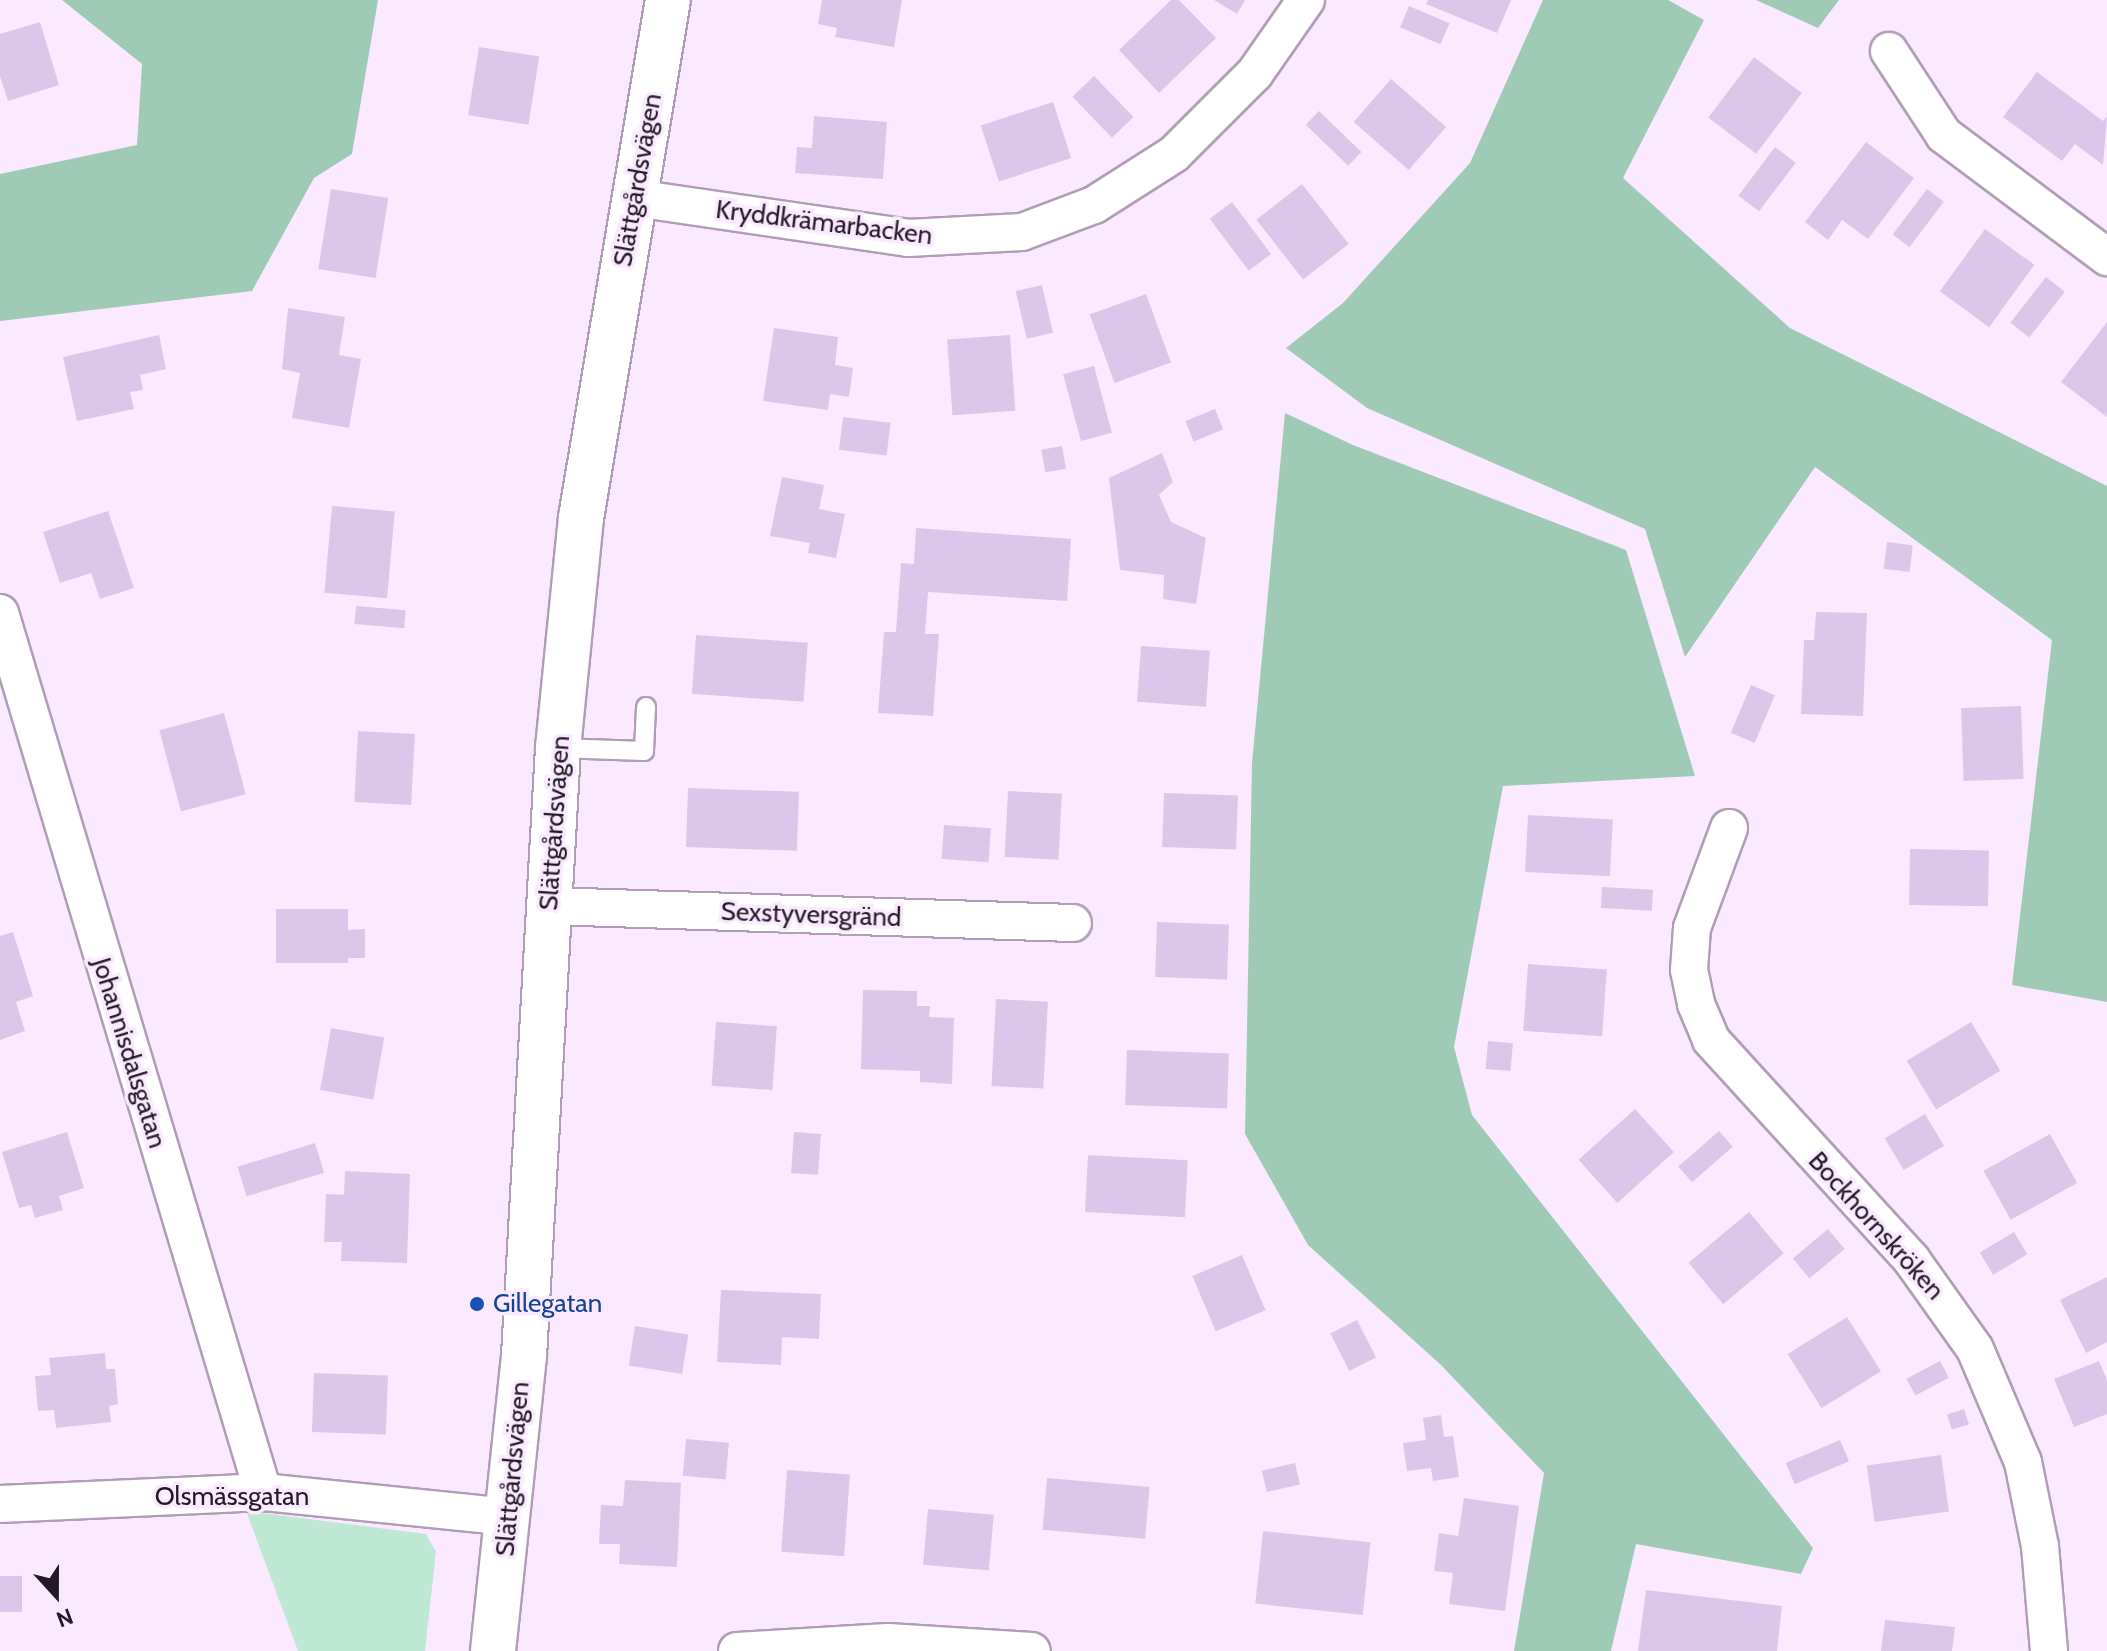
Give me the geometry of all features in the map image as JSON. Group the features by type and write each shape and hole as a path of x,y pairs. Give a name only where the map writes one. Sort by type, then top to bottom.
{"street":[{"name":"Slättgårdsvägen","path":"493,1651 510,1517 558,748 581,518 668,0"},
{"name":"Kryddkrämarbacken","path":"635,198 908,238 988,237 1035,228 1094,205 1174,154 1255,73 1306,0"},
{"path":"1889,51 1944,135 2107,257"},
{"name":"Johannisdalsgatan","path":"0,613 8,675 263,1492"},
{"name":"Bockhornskröken","path":"1729,828 1692,928 1689,970 1696,1004 1711,1040 1911,1259 1975,1349 2023,1462 2040,1546 2049,1651"},
{"name":"Sexstyversgränd","path":"549,906 1073,923"},
{"name":"Olsmässgatan","path":"0,1504 263,1492 510,1517"},
{"path":"737,1651 888,1642 1032,1651"}],"lane":[{"path":"558,748 644,751 646,707"}],"green space":[{"path":"62,0 378,0 352,154 314,178 252,291 0,321 0,174 137,145 142,64"},
{"path":"1543,0 1668,0 1704,20 1623,178 1790,328 2107,486 2107,1002 2012,985 2052,640 1815,467 1685,657 1645,529 1367,408 1286,348 1343,303 1470,163"},
{"path":"1756,0 1839,0 1818,28"},
{"path":"1285,413 1353,445 1626,550 1695,776 1503,786 1454,1047 1472,1115 1813,1548 1801,1574 1636,1544 1611,1651 1514,1651 1544,1473 1441,1365 1308,1245 1245,1134 1252,763"},
{"path":"246,1511 426,1534 436,1552 425,1651 298,1651"}],"building":[{"path":"822,0 902,0 894,47 835,37 837,28 818,24"},
{"path":"1171,0 1179,0 1216,38 1159,93 1119,50"},
{"path":"1214,0 1245,0 1237,14"},
{"path":"1428,0 1511,0 1497,33 1426,4"},
{"path":"1409,6 1450,23 1441,44 1400,27"},
{"path":"40,22 59,85 8,101 0,76 0,34"},
{"path":"479,47 539,57 528,125 468,115"},
{"path":"1754,57 1802,93 1756,154 1708,118"},
{"path":"2037,72 2103,121 2107,116 2103,165 2075,144 2062,161 2003,117"},
{"path":"1094,76 1134,117 1112,138 1072,97"},
{"path":"1391,79 1446,127 1409,170 1354,122"},
{"path":"1053,102 1071,158 999,182 981,125"},
{"path":"1319,111 1361,152 1348,166 1306,125"},
{"path":"814,116 887,122 883,179 795,173 797,147 812,148"},
{"path":"1866,142 1914,178 1868,239 1842,220 1828,240 1805,222"},
{"path":"1775,147 1796,163 1759,211 1738,196"},
{"path":"1302,184 1349,244 1303,280 1256,220"},
{"path":"331,189 388,198 376,278 318,269"},
{"path":"1927,189 1944,202 1909,247 1893,235"},
{"path":"1232,202 1271,254 1249,271 1210,219"},
{"path":"1985,229 2034,265 1989,327 1940,291"},
{"path":"2046,277 2065,292 2029,337 2010,323"},
{"path":"1042,285 1053,333 1027,339 1016,291"},
{"path":"1146,294 1171,363 1115,383 1090,315"},
{"path":"288,308 345,317 339,355 361,359 349,428 292,418 300,373 282,369"},
{"path":"2107,322 2107,417 2061,382"},
{"path":"774,328 838,337 835,365 853,368 849,397 830,394 828,410 763,401"},
{"path":"159,335 166,369 140,375 143,390 130,392 134,409 77,421 63,357"},
{"path":"1010,335 1015,411 952,415 947,339"},
{"path":"1094,366 1112,433 1081,441 1063,374"},
{"path":"1215,409 1223,429 1194,441 1185,421"},
{"path":"843,417 891,423 887,456 839,450"},
{"path":"1062,446 1066,469 1045,472 1041,450"},
{"path":"1162,453 1173,482 1159,495 1171,522 1206,538 1196,604 1163,599 1164,575 1120,570 1109,478"},
{"path":"782,477 824,485 819,509 845,514 836,558 808,553 810,543 770,536"},
{"path":"332,506 395,511 387,598 324,593"},
{"path":"108,511 134,588 100,599 91,573 60,583 43,532"},
{"path":"916,528 1071,539 1067,601 928,592 925,634 939,634 933,716 878,713 884,632 896,632 901,563 914,564"},
{"path":"1887,542 1913,545 1910,572 1884,569"},
{"path":"356,606 406,610 404,628 354,624"},
{"path":"1816,612 1867,613 1863,716 1801,714 1804,640 1814,640"},
{"path":"696,635 808,643 804,702 692,694"},
{"path":"1141,646 1210,651 1206,707 1137,702"},
{"path":"1751,685 1775,695 1755,743 1731,733"},
{"path":"2021,706 2024,779 1964,781 1961,708"},
{"path":"224,713 246,794 181,811 159,730"},
{"path":"358,731 415,734 411,805 354,802"},
{"path":"688,788 799,792 797,851 686,847"},
{"path":"1008,791 1062,794 1058,860 1005,857"},
{"path":"1164,793 1238,796 1236,850 1162,847"},
{"path":"1528,815 1613,819 1610,876 1525,872"},
{"path":"944,825 991,828 989,862 942,859"},
{"path":"1910,849 1989,850 1988,906 1909,905"},
{"path":"1602,887 1653,890 1652,911 1601,908"},
{"path":"276,909 348,909 348,930 365,929 365,958 348,958 348,963 276,963"},
{"path":"1157,922 1229,925 1227,979 1155,977"},
{"path":"13,932 33,996 16,1002 25,1031 0,1040 0,936"},
{"path":"1528,964 1607,970 1602,1036 1523,1031"},
{"path":"863,990 917,991 917,1006 930,1006 929,1017 954,1018 952,1084 920,1082 920,1071 861,1069"},
{"path":"996,999 1048,1002 1043,1089 991,1086"},
{"path":"716,1022 777,1026 772,1090 712,1086"},
{"path":"1971,1022 2000,1071 1936,1109 1907,1061"},
{"path":"331,1028 384,1037 373,1099 320,1090"},
{"path":"1488,1041 1513,1043 1510,1071 1486,1069"},
{"path":"1127,1050 1229,1054 1227,1109 1125,1105"},
{"path":"1635,1109 1674,1152 1617,1203 1579,1160"},
{"path":"1925,1114 1944,1146 1904,1170 1885,1138"},
{"path":"1719,1131 1733,1147 1692,1182 1678,1166"},
{"path":"67,1132 84,1188 59,1196 63,1210 35,1218 31,1205 19,1208 2,1152"},
{"path":"794,1132 821,1134 818,1175 791,1173"},
{"path":"2050,1134 2077,1183 2011,1220 1984,1171"},
{"path":"315,1143 324,1173 247,1196 238,1167"},
{"path":"1088,1155 1188,1160 1185,1217 1085,1212"},
{"path":"345,1171 410,1174 407,1263 341,1261 342,1242 324,1242 326,1194 344,1195"},
{"path":"1749,1212 1784,1253 1723,1304 1688,1263"},
{"path":"1828,1229 1845,1249 1809,1278 1793,1259"},
{"path":"2014,1232 2027,1254 1993,1275 1980,1253"},
{"path":"1242,1255 1265,1310 1216,1331 1192,1276"},
{"path":"2107,1277 2107,1342 2086,1353 2060,1300"},
{"path":"721,1290 821,1294 819,1339 782,1337 781,1365 717,1362"},
{"path":"1847,1317 1881,1371 1822,1408 1788,1354"},
{"path":"1357,1320 1376,1357 1349,1371 1330,1334"},
{"path":"635,1326 688,1334 682,1374 629,1366"},
{"path":"105,1353 106,1369 115,1369 118,1404 109,1406 111,1422 56,1428 54,1410 38,1411 35,1376 51,1375 49,1358"},
{"path":"1940,1361 1949,1378 1915,1396 1906,1379"},
{"path":"2099,1361 2107,1380 2107,1414 2074,1427 2054,1379"},
{"path":"314,1373 388,1376 386,1435 312,1432"},
{"path":"1964,1409 1969,1424 1952,1430 1947,1415"},
{"path":"1441,1415 1444,1437 1453,1436 1459,1477 1433,1481 1431,1468 1407,1471 1403,1443 1426,1440 1423,1418"},
{"path":"686,1439 729,1443 726,1480 683,1476"},
{"path":"1840,1440 1849,1461 1795,1484 1786,1463"},
{"path":"1941,1455 1949,1511 1875,1522 1867,1465"},
{"path":"1295,1463 1300,1484 1267,1492 1262,1471"},
{"path":"787,1470 850,1474 844,1556 781,1552"},
{"path":"1047,1478 1150,1487 1145,1539 1042,1530"},
{"path":"625,1480 681,1483 677,1567 619,1564 620,1544 599,1544 601,1505 623,1506"},
{"path":"1464,1498 1519,1506 1505,1611 1449,1604 1453,1573 1434,1571 1439,1533 1458,1536"},
{"path":"928,1509 994,1515 989,1571 923,1565"},
{"path":"1263,1531 1370,1542 1363,1615 1255,1604"},
{"path":"0,1576 22,1576 22,1612 0,1612"},
{"path":"1646,1590 1782,1606 1777,1651 1638,1651"},
{"path":"1885,1620 1955,1627 1952,1651 1881,1651"}],"place":[{"name":"Gillegatan","path":"477,1304"}]}
